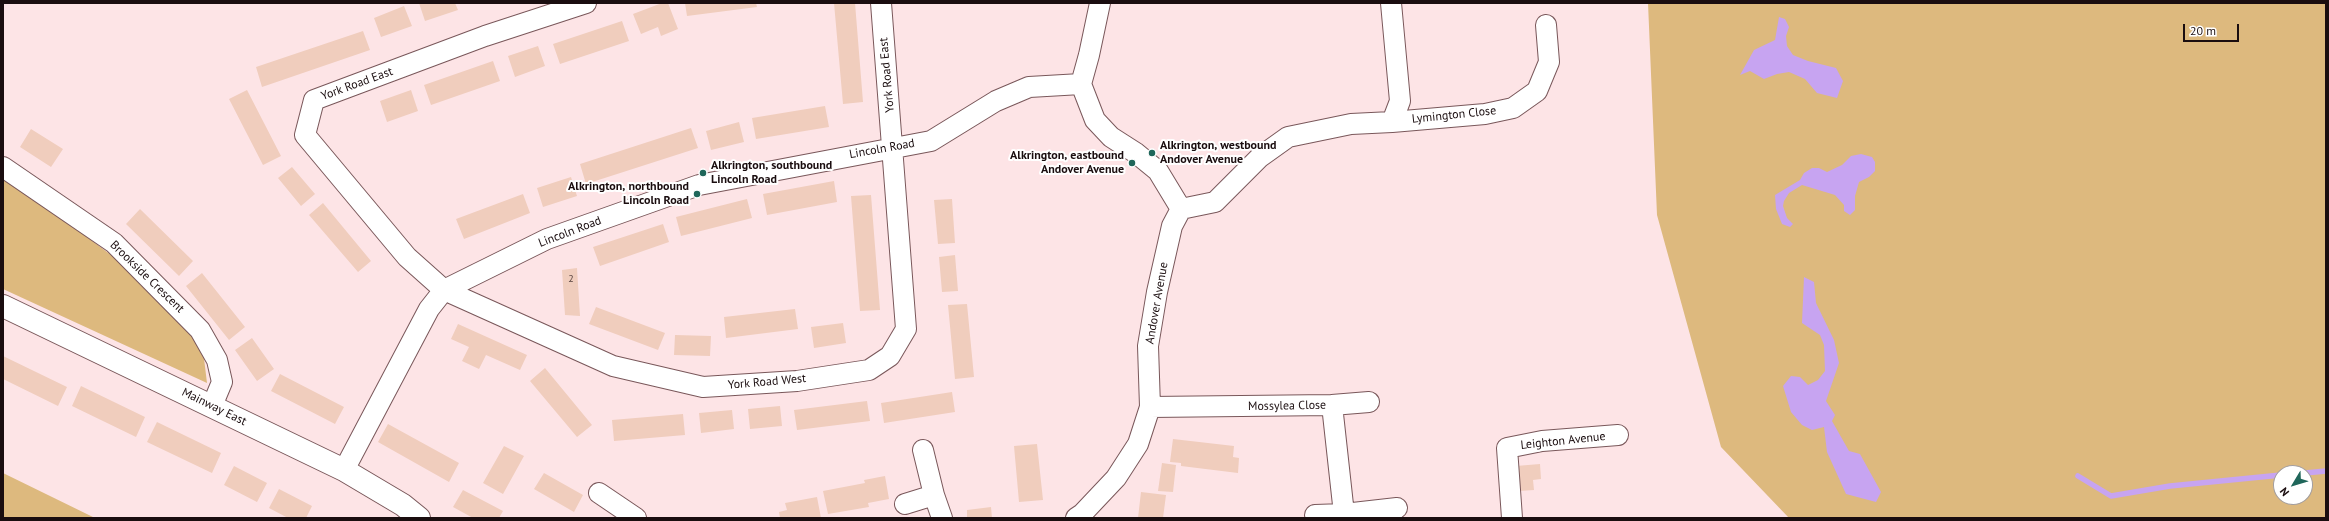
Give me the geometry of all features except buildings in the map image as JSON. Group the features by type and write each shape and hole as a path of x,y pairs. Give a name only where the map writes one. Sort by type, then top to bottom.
{"street":[{"name":"York Road East","path":"444,290 407,257 305,136 314,100 485,36 586,3"},
{"name":"York Road East","path":"881,3 893,146"},
{"path":"1100,3 1090,55 1081,84 1095,120 1111,137 1158,171 1181,209 1215,202 1260,157 1288,137 1351,124 1392,122 1400,101 1391,3"},
{"name":"Lymington Close","path":"1392,122 1485,114 1512,108 1537,91 1549,62 1546,25"},
{"name":"Lincoln Road","path":"344,470 429,309 444,290 547,239 699,185 893,146 931,141 996,101 1030,87 1081,84"},
{"name":"York Road West","path":"444,290 613,366 702,387 797,381 869,370 890,356 906,329 893,146"},
{"name":"Brookside Crescent","path":"3,167 114,243 200,330 217,360 222,382 212,406"},
{"name":"Andover Avenue","path":"1081,517 1116,478 1138,444 1150,407 1148,346 1172,226 1181,209"},
{"name":"Mainway East","path":"3,306 344,470 403,505 419,518"},
{"path":"1332,405 1369,402"},
{"name":"Mossylea Close","path":"1150,407 1332,405 1344,514"},
{"name":"Leighton Avenue","path":"1512,518 1507,448 1542,441 1618,435"},
{"path":"923,450 934,495 942,518"},
{"path":"599,493 636,518"},
{"path":"906,504 934,495"},
{"path":"1315,515 1344,514 1397,508"}],"shaded area":[{"path":"1648,3 2326,3 2326,518 1789,518 1721,447 1657,215"},
{"path":"1779,17 1785,19 1789,27 1786,36 1787,46 1793,55 1808,61 1836,68 1843,81 1837,98 1817,93 1805,79 1789,72 1777,74 1764,79 1750,71 1740,75 1754,50 1775,40"},
{"path":"1861,154 1872,157 1875,162 1875,171 1869,177 1859,182 1855,196 1855,210 1850,215 1844,211 1844,205 1835,195 1802,185 1789,193 1784,201 1783,206 1787,218 1793,224 1790,227 1782,224 1776,209 1775,195 1800,180 1804,173 1812,168 1819,168 1827,172 1842,165 1851,156"},
{"path":"3,174 135,273 202,342 207,383 3,289"},
{"path":"1804,277 1814,282 1816,303 1834,340 1839,363 1826,401 1835,415 1832,421 1849,451 1860,454 1881,492 1876,502 1846,494 1827,452 1824,427 1812,430 1802,425 1791,412 1783,386 1791,376 1800,377 1808,385 1818,380 1825,371 1824,345 1820,335 1802,323"},
{"path":"3,473 95,518 3,518"}],"waterway":[{"path":"2313,472 2326,471"},
{"path":"2078,476 2111,496 2170,486 2273,476"}],"place":[{"name":"Alkrington, westbound Andover Avenue","path":"1152,153"},
{"name":"Alkrington, eastbound Andover Avenue","path":"1132,163"},
{"name":"Alkrington, southbound Lincoln Road","path":"703,173"},
{"name":"Alkrington, northbound Lincoln Road","path":"697,194"}]}
